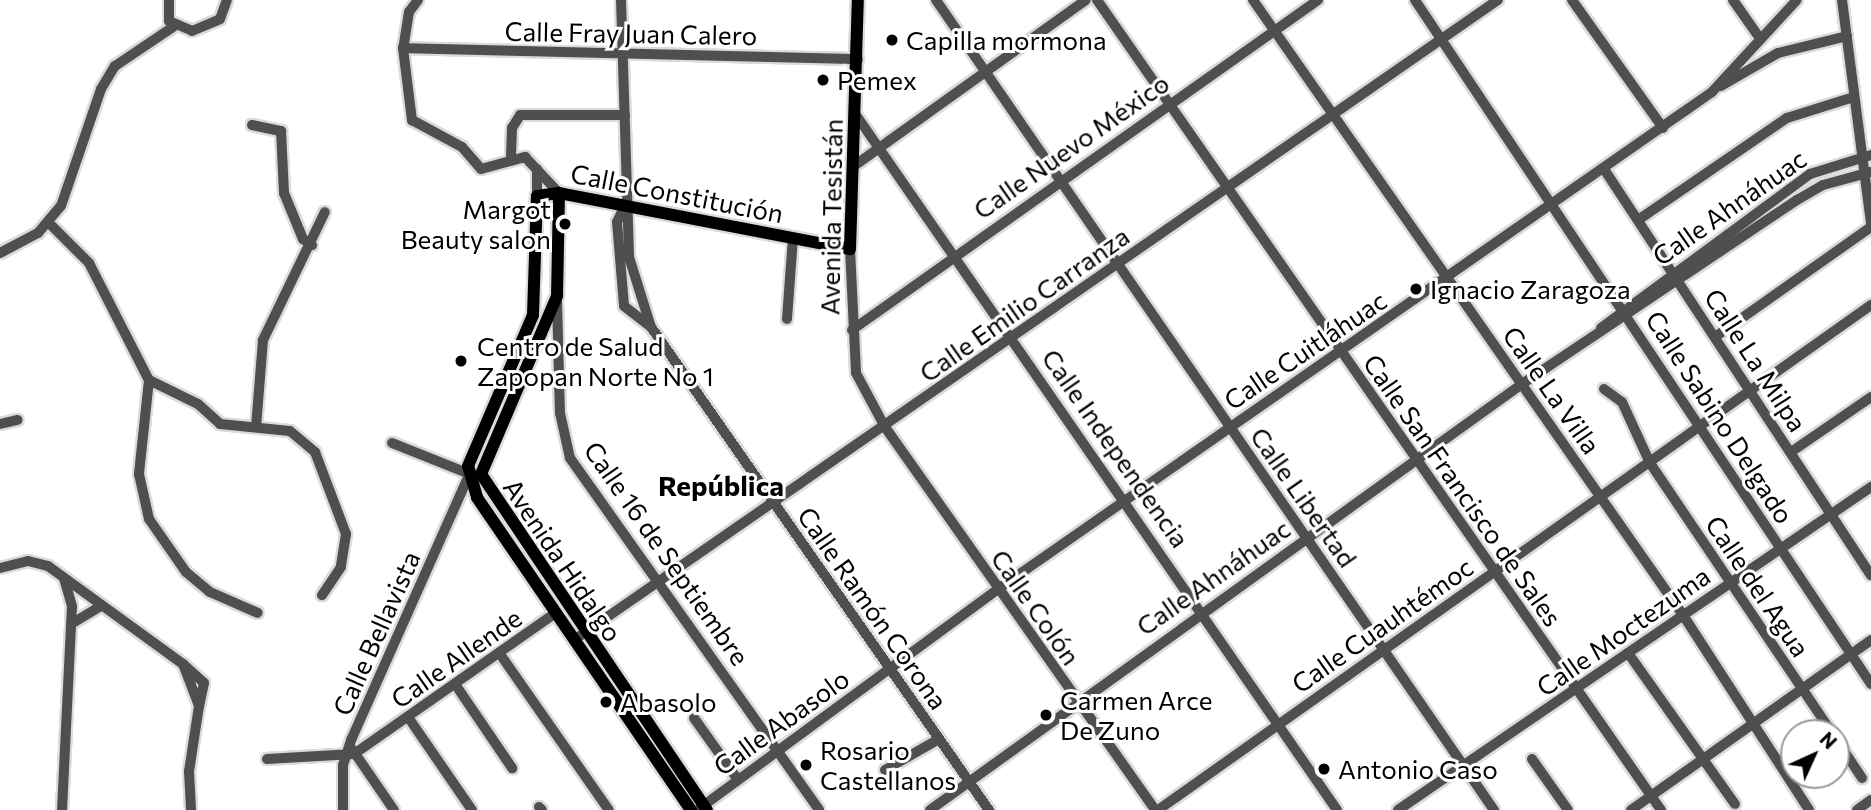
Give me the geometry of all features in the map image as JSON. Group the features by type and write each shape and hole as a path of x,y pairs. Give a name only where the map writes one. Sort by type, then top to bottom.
{"main road":[{"name":"Avenida Tesistán","path":"850,248 858,0"},
{"name":"Calle Constitución","path":"537,196 559,193 850,248"},
{"name":"Avenida Hidalgo","path":"559,193 557,296 482,466 482,480 555,613 579,636"},
{"name":"Avenida Hidalgo","path":"537,196 534,315 467,475 700,809"}],"street":[{"path":"169,0 173,27"},
{"path":"0,253 49,223 76,172 107,77 122,59 173,27 211,26 227,0"},
{"path":"418,0 409,12 403,48 412,120 462,147 489,171 511,156 525,157 559,193"},
{"path":"621,0 625,205"},
{"name":"Calle Libertad","path":"936,0 1062,179 1494,810"},
{"path":"854,166 1086,0"},
{"name":"Calle San Francisco de Sales","path":"1097,0 1661,810"},
{"name":"Calle La Villa","path":"1253,0 1683,615 1809,810"},
{"name":"Calle Nuevo México","path":"852,330 1168,102 1318,0"},
{"name":"Calle Sabino Delgado","path":"1415,0 1556,203 1631,316 1700,428 1871,684"},
{"name":"Calle Emilio Carranza","path":"579,636 775,503 1498,0"},
{"path":"1572,0 1662,128"},
{"path":"1733,0 1759,37"},
{"name":"Calle Cuitláhuac","path":"891,669 998,589 1712,92 1759,37 1797,0"},
{"path":"1715,337 1871,226 1867,155 1854,97 1842,0"},
{"path":"1712,92 1778,53 1847,36"},
{"name":"Calle Fray Juan Calero","path":"403,48 858,59"},
{"path":"1638,220 1787,118 1854,97"},
{"path":"511,156 512,128 520,115 625,115"},
{"name":"Calle Independencia","path":"856,115 1202,609 1337,810"},
{"path":"252,125 281,131 284,192 303,239 312,245"},
{"name":"Calle Ahnáhuac","path":"1588,340 1624,306 1810,174 1867,155"},
{"path":"537,169 537,196"},
{"name":"Calle La Milpa","path":"1604,169 1871,575"},
{"name":"Calle Ahnáhuac","path":"930,810 1202,609 1522,384 1588,340 1631,316 1797,200 1868,172"},
{"name":"Calle Ramón Corona","path":"625,205 635,287 651,327 989,810"},
{"name":"Calle Ramón Corona","path":"625,205 617,222 619,293 636,319 651,327"},
{"path":"256,427 263,340 312,245 325,212"},
{"path":"49,223 89,263 149,380 139,474 149,519 186,572 210,592 258,613"},
{"path":"786,319 793,238"},
{"name":"Avenida Tesistán","path":"850,248 856,373 884,427"},
{"name":"Calle 16 de Septiembre","path":"557,296 560,413 570,458 661,580 819,810"},
{"name":"Calle Cuauhtémoc","path":"1156,810 1871,305"},
{"path":"149,380 198,404 220,424 289,431 305,442 340,507 346,551 322,595"},
{"name":"Calle del Agua","path":"1604,389 1622,402 1650,463 1822,719"},
{"path":"1791,452 1871,397"},
{"path":"0,424 18,421"},
{"name":"Calle Colón","path":"884,427 1076,702 1156,810"},
{"path":"392,443 467,475"},
{"name":"Calle Bellavista","path":"343,810 352,738 467,475"},
{"name":"Calle Moctezuma","path":"1398,810 1871,487"},
{"path":"0,568 28,561 64,577 204,682 189,772 191,810"},
{"path":"62,810 70,624 64,577"},
{"path":"70,624 101,606"},
{"name":"Calle Allende","path":"349,756 500,654 555,613"},
{"path":"1631,810 1871,640"},
{"path":"1628,653 1735,804"},
{"path":"500,654 608,810"},
{"name":"Calle Abasolo","path":"700,809 891,669"},
{"path":"455,684 512,768"},
{"path":"408,717 472,810"},
{"path":"694,718 738,780"},
{"path":"885,770 939,739"},
{"path":"267,759 349,756 394,810"},
{"path":"1532,759 1568,810"},
{"path":"1850,760 1862,778"},
{"path":"1857,810 1871,800"}],"place":[{"name":"Capilla mormona","path":"892,40"},
{"name":"Pemex","path":"823,80"},
{"name":"Margot Beauty salon","path":"565,224"},
{"name":"Ignacio Zaragoza","path":"1416,289"},
{"name":"Centro de Salud Zapopan Norte No 1","path":"461,361"},
{"name":"Abasolo","path":"606,702"},
{"name":"Carmen Arce De Zuno","path":"1046,715"},
{"name":"Rosario Castellanos","path":"806,765"},
{"name":"Antonio Caso","path":"1324,769"}],"district":[{"name":"República","path":"721,485"}]}
